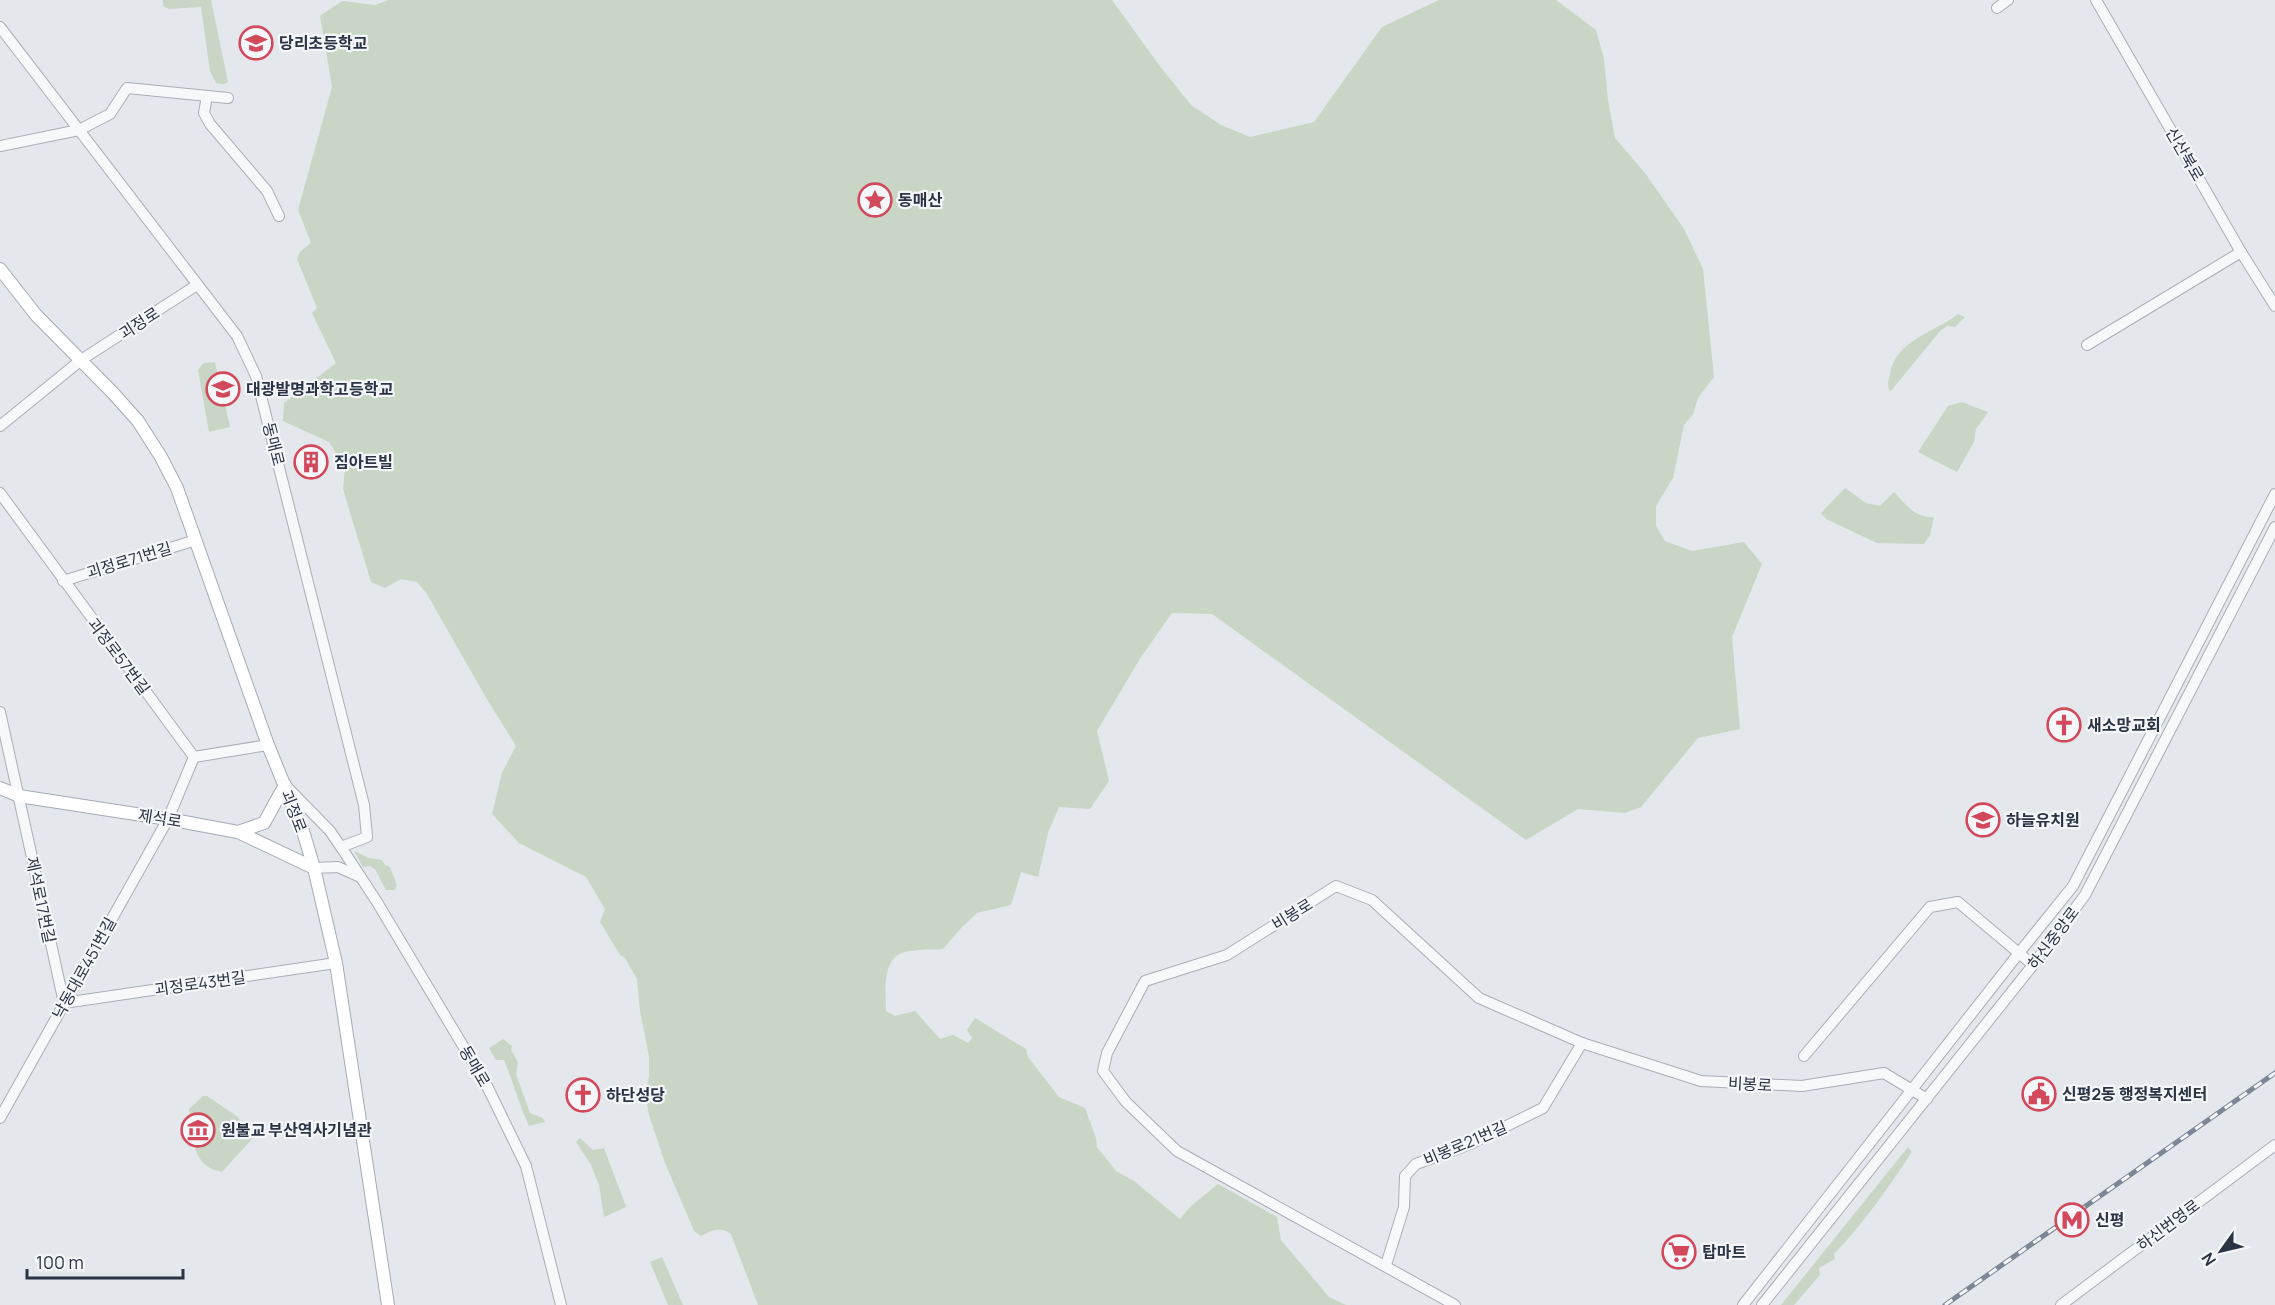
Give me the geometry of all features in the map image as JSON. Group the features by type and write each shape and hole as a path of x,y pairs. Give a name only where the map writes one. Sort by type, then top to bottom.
{"main road":[{"name":"괴정로","path":"0,269 36,315 114,393 138,421 177,488 314,868 336,963 388,1305"},
{"path":"238,832 264,823 285,785"},
{"name":"제석로","path":"0,788 19,796 238,832 314,868"}],"street":[{"path":"1997,8 2008,0"},
{"name":"신산북로","path":"2096,0 2241,252 2275,306"},
{"name":"동매로","path":"0,27 237,336 256,376 364,805 367,837 341,847"},
{"path":"0,146 79,129 110,114 127,88 228,98"},
{"path":"207,96 204,113 210,124 267,191 279,216"},
{"path":"2087,345 2241,252"},
{"name":"괴정로","path":"81,360 197,285"},
{"path":"0,426 81,360"},
{"name":"괴정로57번길","path":"0,493 194,757"},
{"path":"1743,1305 2073,886 2275,494"},
{"name":"하신중앙로","path":"1762,1305 2033,965 2085,895 2275,527"},
{"name":"괴정로71번길","path":"63,581 196,540"},
{"name":"제석로17번길","path":"0,712 64,1003"},
{"path":"194,757 268,744"},
{"name":"낙동대로451번길","path":"0,1118 168,819 194,757"},
{"name":"동매로","path":"285,785 330,831 341,847 377,902 487,1086 526,1166 561,1305"},
{"path":"314,868 338,867 358,876"},
{"name":"비봉로","path":"1455,1305 1177,1150 1126,1102 1103,1071 1107,1053 1145,981 1227,955 1336,886 1372,900 1479,998 1582,1043 1701,1081 1802,1086 1884,1072 1927,1099"},
{"path":"2073,886 2085,895"},
{"path":"1804,1056 1930,907 1958,902 2033,965"},
{"name":"괴정로43번길","path":"64,1003 336,963"},
{"name":"비봉로21번길","path":"1386,1265 1404,1207 1405,1176 1416,1164 1470,1144 1543,1108 1582,1043"},
{"name":"하신번영로","path":"2061,1305 2275,1145"}],"green space":[{"path":"163,0 211,0 228,82 216,83 210,71 201,7 169,9 163,6"},
{"path":"389,0 1112,0 1191,105 1221,125 1250,137 1314,122 1382,27 1439,0 1556,0 1596,30 1604,59 1615,138 1645,173 1684,229 1703,269 1714,377 1698,398 1693,414 1684,425 1673,478 1656,506 1656,526 1665,541 1692,551 1744,542 1762,564 1732,637 1740,729 1698,738 1641,807 1625,813 1578,809 1526,840 1212,614 1172,613 1141,657 1097,731 1109,781 1090,809 1059,807 1048,833 1038,877 1021,872 1011,905 977,913 943,949 905,952 897,955 888,968 886,1011 895,1016 915,1011 940,1039 953,1035 968,1043 972,1038 967,1030 975,1018 1026,1049 1028,1057 1059,1097 1085,1108 1097,1147 1116,1171 1134,1181 1180,1219 1191,1206 1218,1184 1277,1217 1281,1240 1329,1297 1346,1305 758,1305 731,1234 723,1230 716,1230 701,1236 694,1231 665,1163 649,1115 645,1093 649,1077 649,1056 640,1011 637,979 600,922 605,909 586,877 519,843 492,814 502,773 516,746 427,594 417,582 401,579 385,588 371,582 343,489 345,468 329,442 283,421 284,403 336,363 312,313 317,308 297,259 300,252 311,243 298,210 332,87 320,16 342,1 375,5"},
{"path":"1958,314 1965,317 1955,327 1947,326 1940,331 1890,392 1888,383 1890,374 1900,353 1918,338"},
{"path":"215,362 230,427 209,432 198,370 203,363"},
{"path":"1962,402 1988,412 1976,429 1974,442 1957,472 1918,452 1948,406"},
{"path":"1845,488 1866,503 1880,506 1894,492 1916,513 1934,517 1930,535 1924,544 1877,543 1826,519 1821,513"},
{"path":"354,851 369,858 382,860 390,867 397,886 394,890 386,890 375,869 370,866 363,867"},
{"path":"503,1039 512,1046 511,1050 518,1062 516,1074 530,1113 543,1118 545,1122 529,1126 504,1060 496,1060 489,1048"},
{"path":"203,1096 207,1096 238,1117 252,1139 222,1172 204,1163 195,1148 189,1109"},
{"path":"580,1138 593,1150 604,1148 626,1207 604,1217 599,1185 591,1165 576,1142"},
{"path":"1908,1147 1912,1152 1866,1218 1834,1254 1835,1259 1819,1268 1820,1275 1794,1305 1781,1305"},
{"path":"662,1257 683,1305 668,1305 650,1262"}],"railway":[{"path":"1945,1305 2275,1073"}],"place":[{"name":"당리초등학교","path":"256,43"},
{"name":"동매산","path":"875,200"},
{"name":"대광발명과학고등학교","path":"223,389"},
{"name":"짐아트빌","path":"311,462"},
{"name":"새소망교회","path":"2064,725"},
{"name":"하늘유치원","path":"1983,820"},
{"name":"신평2동 행정복지센터","path":"2039,1094"},
{"name":"하단성당","path":"583,1095"},
{"name":"원불교 부산역사기념관","path":"198,1130"},
{"name":"신평","path":"2072,1220"},
{"name":"탑마트","path":"1679,1252"}]}
